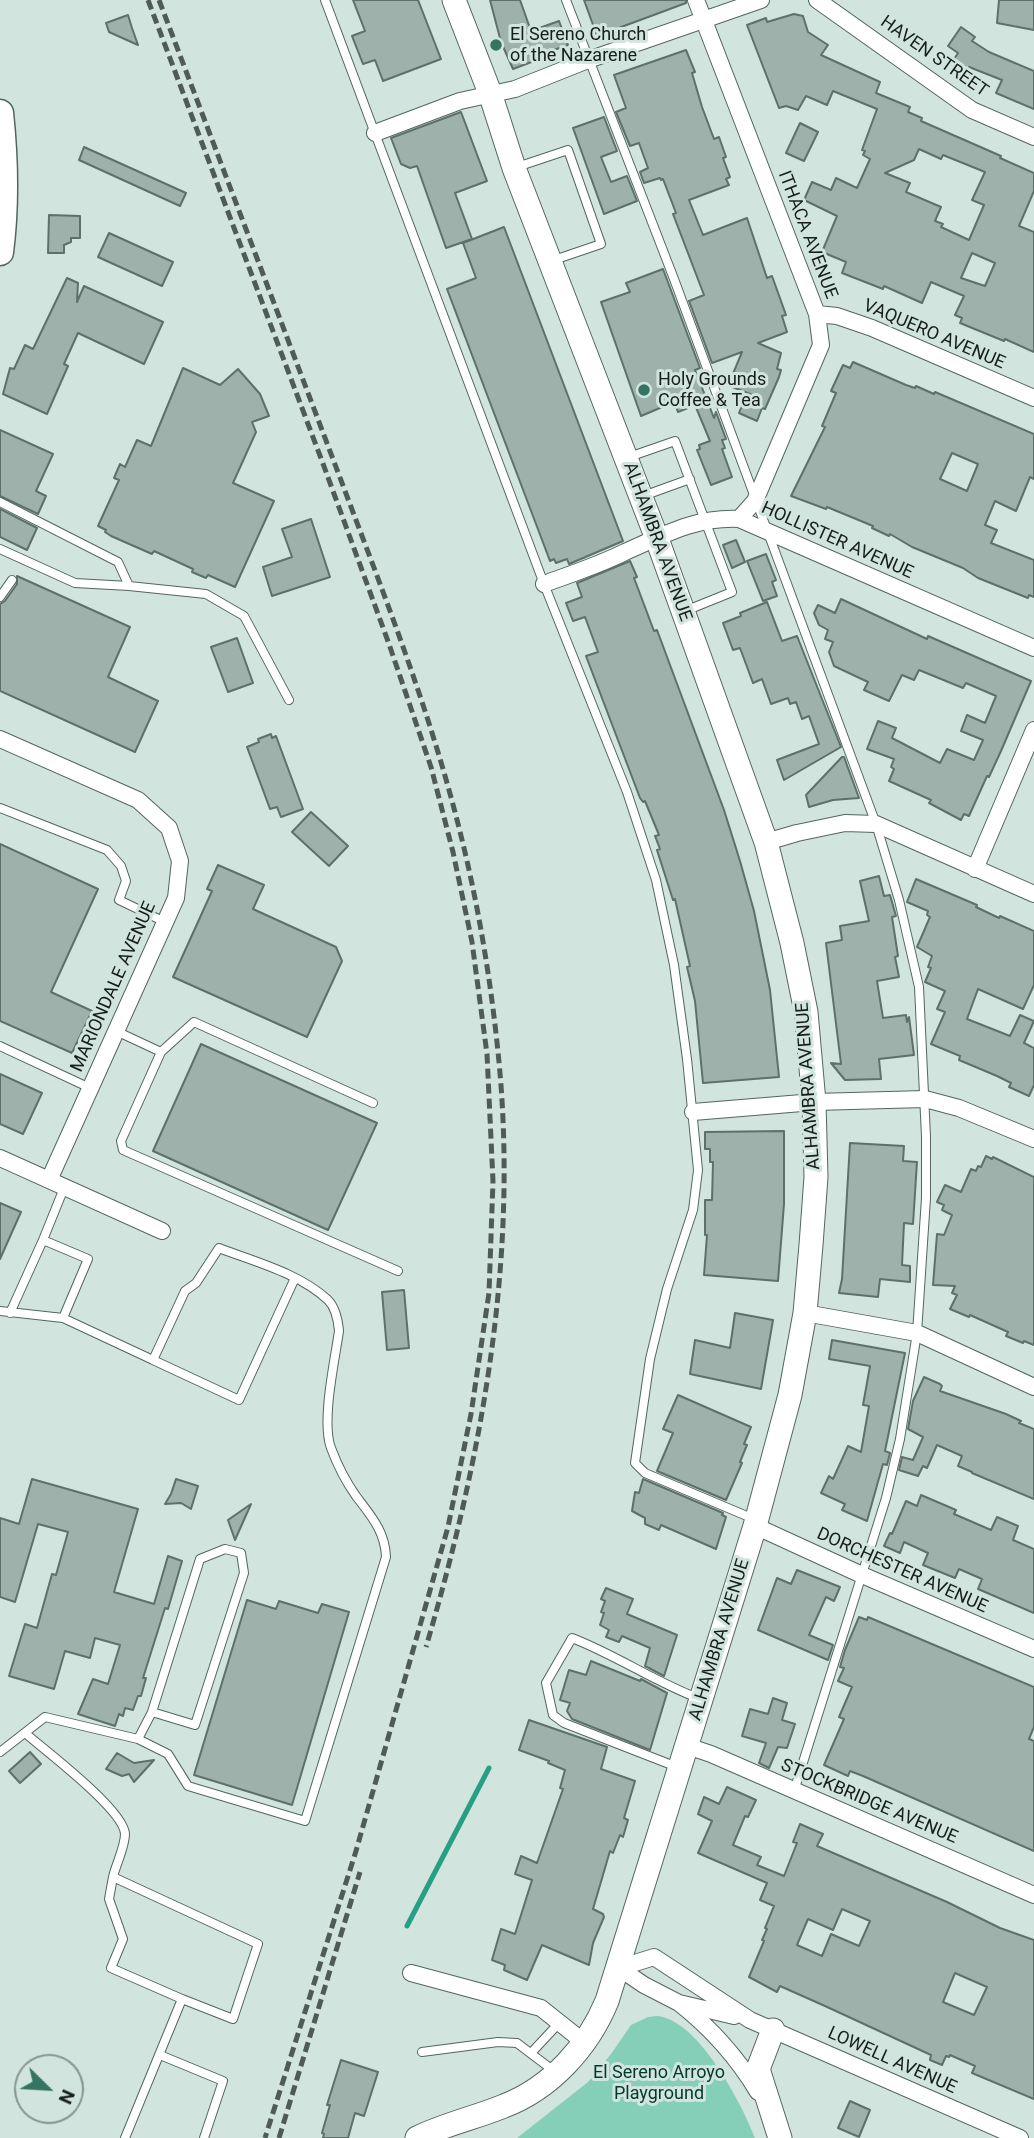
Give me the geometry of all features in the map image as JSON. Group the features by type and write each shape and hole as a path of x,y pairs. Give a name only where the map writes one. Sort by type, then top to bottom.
{"main road":[{"name":"ALHAMBRA AVENUE","path":"417,2138 438,2128 505,2106 534,2090 557,2073 585,2043 598,2022 619,1968 687,1746 755,1523 790,1395 804,1313 816,1177 814,1102 804,1000 766,842 656,536 514,168 490,93 454,0"},
{"path":"0,113 4,222 0,252"},
{"path":"773,2030 758,2069 780,2138"}],"street":[{"name":"ITHACA AVENUE","path":"696,0 817,314 821,345 755,501 739,519"},
{"path":"375,133 460,101 515,89 588,60 761,0"},
{"name":"HAVEN STREET","path":"817,0 972,110 1034,137"},
{"name":"VAQUERO AVENUE","path":"817,314 836,316 873,328 1034,398"},
{"name":"HOLLISTER AVENUE","path":"544,584 625,552 656,536 706,521 739,519 1034,648"},
{"path":"975,869 1034,730"},
{"name":"MARIONDALE AVENUE","path":"0,739 138,800 169,828 180,861 176,898 49,1180"},
{"path":"766,842 845,823 876,824 1034,894"},
{"path":"693,1112 814,1102 925,1099 959,1108 1034,1139"},
{"path":"0,1158 162,1231"},
{"path":"804,1313 917,1333 1034,1387"},
{"name":"DORCHESTER AVENUE","path":"755,1523 862,1576 1034,1649"},
{"name":"STOCKBRIDGE AVENUE","path":"687,1746 711,1754 1034,1895"},
{"name":"LOWELL AVENUE","path":"619,1968 654,1956 750,2020"},
{"name":"LOWELL AVENUE","path":"619,1968 679,2003 750,2020 1020,2138"},
{"path":"411,1973 541,2008 585,2043"},
{"path":"679,2003 701,2021 736,2058 771,2114"}],"lane":[{"path":"325,0 544,584 627,792 656,880 674,965 698,1170 693,1210 667,1289 650,1359 635,1463 645,1473 755,1523"},
{"path":"566,0 674,279 876,824 899,900 919,987 925,1099 926,1198 917,1333 900,1439 886,1498 794,1791"},
{"path":"514,168 568,150 601,244 550,261"},
{"path":"626,458 675,441 706,521 732,593 683,611"},
{"path":"641,496 690,479"},
{"path":"0,502 118,562 129,586"},
{"path":"0,550 75,583 206,594 244,616 289,700"},
{"path":"0,597 12,580"},
{"path":"0,808 107,850 121,866 126,881 119,900 165,922"},
{"path":"373,1103 194,1022 161,1052 121,1141 123,1150 398,1270"},
{"path":"116,1031 161,1052"},
{"path":"0,1046 90,1088"},
{"path":"10,1312 65,1188"},
{"path":"43,1240 88,1259 63,1318"},
{"path":"0,1752 45,1717 138,1739 168,1754 188,1786 305,1821 386,1557 378,1524 354,1493 330,1447 327,1428 339,1331 337,1317 329,1301 295,1278 219,1248 196,1283 185,1292 153,1360"},
{"path":"0,1311 63,1318 239,1400 295,1278"},
{"path":"138,1739 152,1712 200,1559 225,1549 241,1553 244,1573 195,1725 152,1712"},
{"path":"680,1768 564,1723 553,1715 546,1682 572,1638 601,1650 668,1687 701,1699"},
{"path":"25,1733 122,1821 125,1836 113,1877 108,1899 123,1939 111,1968 233,2019 258,1944 113,1877"},
{"path":"125,2138 182,1999"},
{"path":"532,2052 561,2022"},
{"path":"422,2052 498,2042 517,2043 557,2073"},
{"path":"160,2054 223,2081 204,2138"}],"green space":[{"name":"El Sereno Arroyo Playground","path":"657,2016 672,2021 703,2047 729,2085 755,2138 517,2138 588,2082 631,2025"}],"building":[{"path":"353,0 418,0 441,59 383,81 375,60 363,64 352,36 365,31"},
{"path":"490,0 520,0 531,31 559,21 568,45 513,69 501,42"},
{"path":"584,0 686,0 686,3 597,36"},
{"path":"999,0 1034,0 1034,30 997,23"},
{"path":"794,14 803,16 808,32 828,45 821,55 880,82 876,93 910,107 908,112 922,118 921,121 1034,173 1034,191 1019,226 1034,232 1034,352 960,323 962,318 955,315 964,296 931,282 922,303 884,286 883,289 842,273 846,262 822,252 837,216 804,200 812,182 831,190 836,178 857,188 870,159 863,155 865,151 862,150 877,109 833,91 827,105 806,96 798,110 786,106 779,108 747,25 766,18 767,22","holes":["919,149 941,159 943,155 985,172 972,200 984,205 969,240 941,227 943,224 935,221 941,207 906,192 910,183 885,173 914,160","972,253 995,263 985,286 961,278"]},
{"path":"128,15 138,45 109,32 106,23"},
{"path":"961,27 975,37 972,41 989,52 1034,71 1034,109 996,93 1002,80 969,67 965,74 951,64 958,53 948,46"},
{"path":"686,50 695,72 692,73 702,107 714,139 719,137 730,177 726,179 729,185 689,200 703,235 747,218 767,278 772,276 786,315 782,316 787,332 758,343 781,353 777,369 781,370 765,409 762,408 757,421 739,413 744,400 755,396 730,386 742,352 712,363 689,301 704,295 673,214 676,213 663,179 644,183 640,172 648,168 639,143 630,146 616,112 626,108 614,75"},
{"path":"461,112 487,181 455,193 472,239 446,248 417,166 410,168 401,164 391,138"},
{"path":"604,117 617,151 601,157 611,182 627,176 637,201 604,214 573,128"},
{"path":"800,123 818,132 804,161 786,153"},
{"path":"84,147 186,193 180,206 79,160"},
{"path":"49,215 80,216 80,238 71,238 71,242 64,245 64,253 48,253"},
{"path":"504,227 623,541 569,564 567,559 556,563 554,559 550,561 447,289 476,278 463,243"},
{"path":"109,233 173,262 162,286 98,257"},
{"path":"663,269 700,368 695,370 714,418 716,412 726,439 722,440 725,448 722,449 732,477 711,485 697,450 700,449 699,445 710,441 695,405 678,412 674,402 641,416 601,302 630,292 626,283"},
{"path":"67,278 78,283 77,302 84,286 163,322 144,364 78,333 64,364 68,366 47,414 3,394 10,368 14,369 25,345 33,349"},
{"path":"853,362 906,385 916,386 934,394 935,392 1034,434 1034,479 1030,477 1016,511 995,501 985,525 997,530 991,543 1034,560 1034,597 1029,595 1028,598 978,578 963,568 912,547 890,534 889,536 872,528 873,526 791,496 825,427 822,426 836,393 831,391 843,365 850,368","holes":["952,453 978,464 967,491 940,479"]},
{"path":"183,368 220,385 238,369 260,394 269,416 252,422 256,432 233,483 274,501 235,587 208,575 206,578 154,551 152,554 111,536 98,526 119,480 114,478 120,464 125,467 137,440 151,446"},
{"path":"0,430 53,454 36,491 46,496 38,514 0,496"},
{"path":"0,509 37,528 27,550 0,537"},
{"path":"311,519 330,577 272,596 263,567 292,557 282,529"},
{"path":"736,540 745,562 732,568 723,545"},
{"path":"766,554 776,580 772,582 777,596 763,601 747,561"},
{"path":"630,561 654,631 657,630 724,810 740,861 754,911 770,990 779,1077 703,1083 695,1001 687,967 690,966 675,899 673,900 657,850 660,849 655,836 659,835 645,801 640,798 586,656 598,652 585,617 573,621 566,603 582,597 577,583"},
{"path":"17,576 130,627 108,677 158,701 135,752 0,691 0,604 17,584"},
{"path":"841,599 927,639 928,636 1031,681 969,816 964,814 961,820 929,803 931,800 889,781 894,769 891,767 894,759 867,749 878,721 896,728 892,738 940,763 947,749 974,760 983,740 961,731 967,715 985,723 996,696 966,683 963,688 919,670 914,680 902,675 889,701 864,690 868,682 834,666 829,652 833,642 825,639 828,630 819,625 814,613 818,605 835,613"},
{"path":"767,602 782,641 797,636 841,747 784,780 777,760 819,744 809,716 802,719 796,702 790,704 788,698 771,704 762,679 753,683 740,648 733,650 723,623"},
{"path":"237,638 253,683 228,692 211,647"},
{"path":"271,734 272,738 276,736 303,809 281,817 277,807 270,809 247,747"},
{"path":"842,757 859,798 833,800 809,807 806,795"},
{"path":"311,812 348,846 329,866 292,832"},
{"path":"0,844 98,889 51,992 92,1011 72,1053 0,1021"},
{"path":"218,865 264,885 253,909 336,947 342,961 307,1037 173,977 212,891 207,889"},
{"path":"879,876 884,896 890,895 896,916 892,917 899,977 877,981 883,1018 906,1015 907,1022 909,1017 914,1055 879,1059 881,1079 845,1080 831,1063 841,1064 826,943 842,940 840,926 869,921 860,881"},
{"path":"916,879 977,905 976,907 999,918 1000,916 1034,931 1034,985 1023,1009 978,989 967,1019 1010,1036 1020,1015 1034,1021 1024,1043 1034,1048 1034,1085 1029,1096 1009,1087 1011,1083 959,1060 960,1056 931,1044 945,1012 937,1009 945,991 925,982 931,968 928,967 932,956 917,947 930,917 927,915 928,911 907,902"},
{"path":"201,1044 377,1123 328,1230 153,1151"},
{"path":"0,1074 42,1093 23,1134 0,1124"},
{"path":"784,1131 784,1204 778,1281 704,1275 707,1235 705,1200 712,1200 713,1162 710,1162 710,1149 705,1149 705,1132"},
{"path":"850,1143 904,1146 903,1161 917,1162 913,1224 904,1223 902,1265 910,1266 910,1282 880,1279 878,1297 839,1293"},
{"path":"986,1156 1034,1177 1034,1345 1006,1336 1008,1332 950,1309 957,1295 952,1293 955,1286 933,1285 937,1234 944,1235 952,1215 942,1210 944,1205 937,1202 945,1185 961,1192 971,1169 976,1171 978,1166 981,1167"},
{"path":"0,1203 21,1212 0,1259"},
{"path":"404,1290 409,1348 387,1350 382,1292"},
{"path":"735,1313 773,1320 761,1389 690,1374 695,1340 730,1348"},
{"path":"832,1340 905,1353 885,1451 890,1453 887,1465 883,1464 867,1521 842,1510 845,1504 821,1493 829,1476 833,1479 848,1446 861,1452 869,1406 863,1405 870,1366 829,1359"},
{"path":"924,1377 940,1384 940,1391 1006,1414 1034,1429 1034,1499 958,1466 962,1456 937,1445 927,1468 923,1466 918,1476 899,1470 902,1457 913,1460 923,1437 908,1429 913,1401"},
{"path":"678,1395 751,1427 744,1444 747,1445 740,1462 742,1463 726,1500 657,1471 673,1433 663,1429"},
{"path":"32,1479 138,1509 114,1592 154,1604 168,1556 182,1561 143,1678 146,1678 141,1696 138,1696 133,1710 125,1708 123,1716 119,1714 115,1726 78,1714 93,1679 108,1684 120,1645 95,1638 90,1658 65,1651 54,1689 9,1676 25,1624 37,1628 52,1574 56,1575 68,1532 38,1524 15,1602 0,1597 0,1518 19,1524"},
{"path":"176,1479 198,1486 191,1509 181,1503 165,1504"},
{"path":"643,1479 723,1513 726,1517 716,1549 661,1525 659,1530 645,1524 645,1518 632,1511 635,1492 639,1493"},
{"path":"921,1495 956,1510 954,1514 991,1530 997,1517 1018,1526 1013,1540 1034,1549 1034,1613 978,1589 982,1579 959,1569 955,1578 923,1565 928,1553 904,1542 900,1553 884,1546 906,1501 917,1506"},
{"path":"251,1504 235,1540 228,1520"},
{"path":"797,1570 840,1587 834,1601 826,1597 809,1635 833,1645 828,1660 758,1630 777,1578 791,1584"},
{"path":"606,1588 633,1599 627,1614 677,1635 664,1676 645,1666 650,1648 622,1636 619,1642 606,1637 609,1630 600,1625 605,1601 601,1599"},
{"path":"247,1600 276,1609 279,1601 318,1613 322,1604 349,1612 292,1805 194,1775"},
{"path":"859,1617 867,1620 868,1617 1034,1687 1034,1727 1029,1739 1034,1741 1034,1851 863,1776 850,1771 848,1776 824,1765 844,1719 839,1717 852,1687 838,1681 844,1668 840,1667 845,1650"},
{"path":"591,1661 640,1681 641,1679 667,1693 650,1750 572,1719 567,1711 570,1703 560,1700 569,1670 586,1675"},
{"path":"773,1698 787,1703 782,1720 795,1724 787,1748 778,1747 769,1768 759,1763 766,1743 742,1736 750,1709 768,1714"},
{"path":"529,1720 607,1747 601,1769 635,1781 624,1818 628,1820 623,1837 620,1835 613,1853 610,1851 593,1909 604,1917 593,1943 589,1965 542,1945 527,1980 504,1970 505,1965 492,1960 501,1929 515,1934 532,1880 515,1874 521,1856 537,1863 563,1789 560,1788 565,1770 519,1750"},
{"path":"30,1752 41,1764 20,1783 9,1771"},
{"path":"117,1753 134,1763 154,1760 134,1782 129,1774 122,1776 106,1769"},
{"path":"727,1787 756,1800 748,1817 745,1816 733,1845 761,1857 757,1865 784,1876 797,1843 793,1842 800,1824 823,1834 817,1846 1000,1928 1034,1940 1034,2099 972,2073 975,2066 950,2055 946,2056 942,2065 930,2060 931,2055 825,2006 780,1986 777,1992 749,1977 764,1941 765,1928 774,1906 760,1900 767,1883 698,1853 712,1821 698,1814 704,1797 719,1804","holes":["842,1909 870,1921 859,1946 831,1934 822,1956 797,1945 808,1919 833,1930","955,1973 987,1987 974,2015 943,2002"]},
{"path":"341,2060 378,2072 364,2116 355,2113 348,2138 323,2138 330,2105 327,2105"},
{"path":"850,2101 870,2110 859,2137 838,2128"}],"waterway":[{"path":"407,1926 489,1768"}],"railway":[{"path":"148,0 322,461 431,767 472,942 487,1054 493,1181 489,1293 471,1414 448,1527 356,1851 265,2138"},
{"path":"159,0 417,687 464,846 477,907 492,1000 504,1136 499,1284 479,1431 464,1503 426,1647"},
{"path":"279,2138 360,1872"}],"place":[{"name":"El Sereno Church of the Nazarene","path":"496,45"},
{"name":"Holy Grounds Coffee & Tea","path":"644,390"}]}
